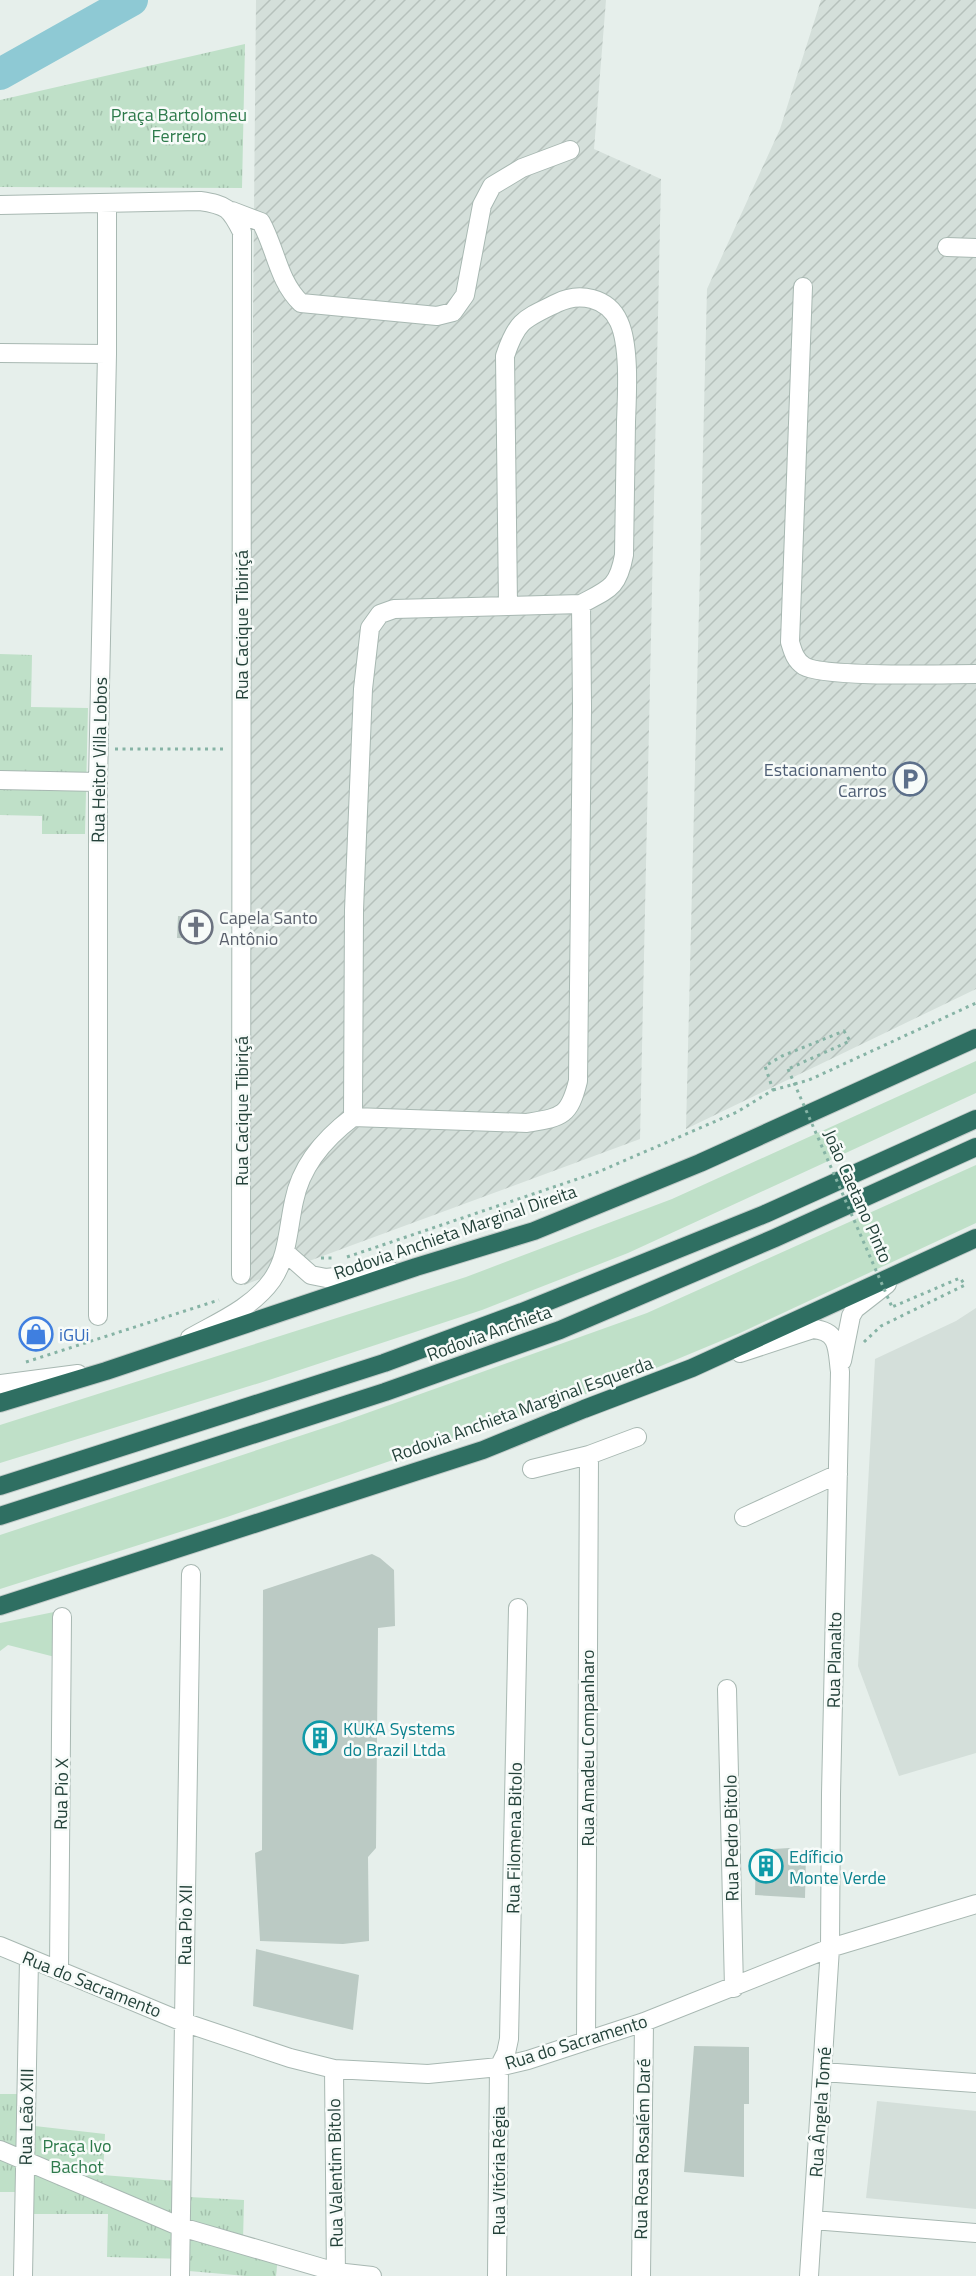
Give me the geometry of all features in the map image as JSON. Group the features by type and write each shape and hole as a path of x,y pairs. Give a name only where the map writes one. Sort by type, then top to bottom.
{"highway":[{"name":"Rodovia Anchieta Marginal Direita","path":"0,1403 166,1352 416,1267 534,1231 711,1158 976,1038"},
{"name":"Rodovia Anchieta","path":"0,1486 384,1362 522,1312 765,1214 976,1119"},
{"name":"Rodovia Anchieta","path":"0,1516 385,1392 560,1330 775,1238 976,1147"},
{"name":"Rodovia Anchieta Marginal Esquerda","path":"0,1606 483,1449 692,1368 976,1238"}],"street":[{"path":"0,205 200,201 219,204 261,222 269,237 282,278 301,303 437,316 453,312 465,295 482,205 492,186 522,168 570,150"},
{"name":"Rua Heitor Villa Lobos","path":"98,1316 98,749 107,354 107,203"},
{"name":"Rua Cacique Tibiriçá","path":"232,211 242,232 241,1275"},
{"path":"947,247 976,248"},
{"path":"803,287 790,642 794,656 804,666 832,672 976,674"},
{"path":"353,1117 354,910 363,688 370,628 380,614 394,609 581,604 607,590 620,575 624,544 627,371 619,321 606,304 588,297 563,300 527,318 512,333 505,356 508,605"},
{"path":"0,353 107,354"},
{"path":"166,1352 241,1309 272,1280 285,1252 294,1198 307,1168 319,1148 353,1117 527,1123 555,1118 572,1104 578,1081 581,604"},
{"path":"0,780 98,782"},
{"path":"285,1252 311,1275 326,1278 416,1267"},
{"name":"Rua Planalto","path":"840,1372 851,1316 855,1309 872,1294 911,1267"},
{"name":"Rua Planalto","path":"692,1368 813,1329 824,1330 831,1334 836,1343 840,1372 831,1782 830,1948"},
{"path":"0,1384 106,1371"},
{"path":"532,1469 589,1455 637,1437"},
{"name":"Rua Amadeu Companharo","path":"586,2041 589,1455"},
{"path":"744,1517 838,1474"},
{"name":"Rua Pio XII","path":"180,2276 191,1574"},
{"name":"Rua Filomena Bitolo","path":"499,2067 506,2053 509,2039 519,1608"},
{"name":"Rua Pio X","path":"59,1970 62,1617"},
{"name":"Rua Pedro Bitolo","path":"728,1689 734,1988"},
{"name":"Rua do Sacramento","path":"0,1947 183,2022 290,2058 334,2069 428,2074 499,2067 528,2060 644,2022 830,1948 976,1904"},
{"name":"Rua Ângela Tomé","path":"809,2276 830,1948"},
{"name":"Rua Leão XIII","path":"23,2276 29,1959"},
{"name":"Rua Rosa Rosalém Daré","path":"641,2276 644,2022"},
{"name":"Rua Vitória Régia","path":"497,2276 499,2067"},
{"name":"Rua Valentim Bitolo","path":"334,2069 336,2274"},
{"path":"823,2072 975,2083"},
{"path":"0,2150 181,2227 336,2274 372,2276"},
{"path":"813,2220 976,2233"}],"path":[{"path":"98,749 241,749"},
{"path":"312,1256 344,1258 598,1172 737,1112 773,1090 809,1080 976,1003"},
{"name":"João Caetano Pinto","path":"773,1090 765,1066 782,1056 844,1031 850,1041 788,1069 892,1307 960,1278 965,1285 881,1326"},
{"path":"22,1363 222,1299"}],"shaded area":[{"path":"256,0 606,0 594,149 661,179 640,1139 244,1285"},
{"path":"821,0 976,0 976,989 686,1129 707,289 780,129"},
{"path":"976,1308 976,1753 899,1776 858,1666 875,1359 956,1321"},
{"path":"877,2101 976,2111 976,2209 866,2198"}],"green space":[{"name":"Praça Bartolomeu Ferrero","path":"245,44 242,188 0,187 0,100"},
{"path":"0,654 32,655 31,707 88,708 85,834 42,834 42,816 0,815"},
{"path":"976,1061 976,1093 628,1253 482,1310 269,1380 0,1463 0,1425 466,1277 672,1199"},
{"path":"976,1165 976,1223 740,1333 632,1378 227,1517 0,1589 0,1535 339,1423 647,1313"},
{"path":"54,1612 55,1657 8,1645 0,1651 0,1623"},
{"path":"0,2094 25,2094 24,2160 0,2148"},
{"name":"Praça Ivo Bachot","path":"26,2125 105,2134 103,2175 188,2182 188,2226 25,2161"},
{"path":"0,2151 23,2162 23,2192 0,2192"},
{"path":"25,2163 188,2227 187,2259 107,2257 108,2214 24,2214"},
{"path":"189,2197 244,2200 243,2241 189,2226"},
{"path":"189,2227 278,2256 276,2276 189,2271"}],"building":[{"name":"Capela Santo Antônio","path":"178,916 210,917 210,939 177,938"},
{"name":"KUKA Systems do Brazil Ltda","path":"372,1554 394,1570 395,1626 378,1628 376,1848 368,1857 369,1941 343,1944 260,1941 255,1853 262,1850 263,1590"},
{"name":"Edíficio Monte Verde","path":"789,1848 806,1853 805,1898 755,1895 756,1850"},
{"path":"256,1949 359,1975 353,2030 253,2006"},
{"path":"694,2046 749,2047 749,2104 744,2104 744,2177 684,2172"}],"waterway":[{"path":"0,74 132,0"}],"place":[{"name":"Estacionamento Carros","path":"910,779"},
{"name":"Capela Santo Antônio","path":"196,927"},
{"name":"iGUi","path":"36,1334"},
{"name":"KUKA Systems do Brazil Ltda","path":"320,1738"},
{"name":"Edíficio Monte Verde","path":"766,1866"}]}
